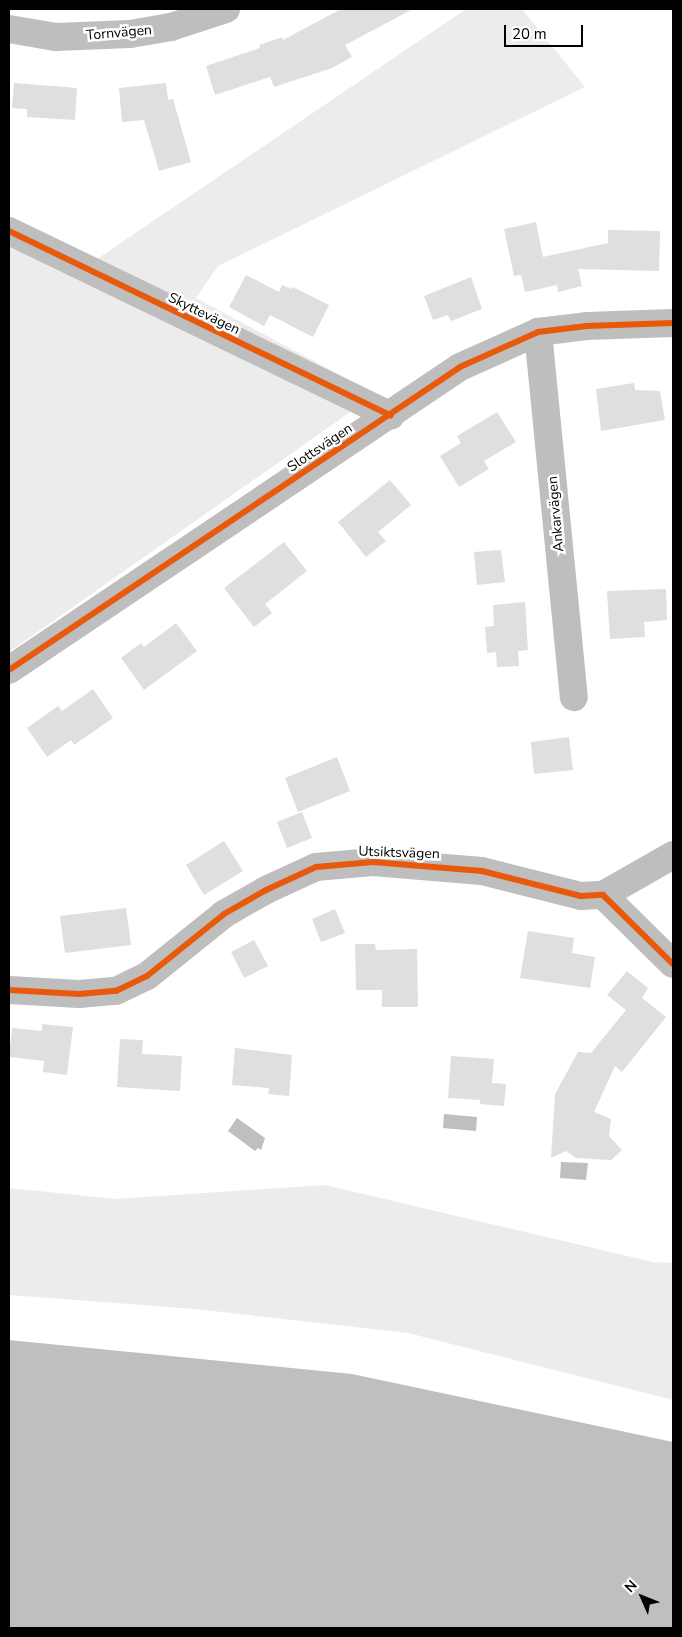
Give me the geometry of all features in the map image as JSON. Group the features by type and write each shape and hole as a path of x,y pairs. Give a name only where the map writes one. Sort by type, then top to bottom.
{"street":[{"name":"Tornvägen","path":"9,28 56,36 123,35 171,27 226,9"},
{"name":"Skyttevägen","path":"9,231 390,416"},
{"name":"Slottsvägen","path":"9,670 390,416 460,367 538,332 587,326 673,323"},
{"name":"Ankarvägen","path":"538,332 574,697"},
{"path":"673,855 603,895 673,964"},
{"name":"Utsiktsvägen","path":"9,990 79,994 116,991 147,976 224,914 266,890 316,867 373,862 482,870 580,896 603,895"}],"shaded area":[{"path":"466,9 522,9 585,87 218,266 196,298 376,394 9,652 9,245 72,276"},
{"path":"444,1114 477,1117 476,1131 443,1128"},
{"path":"237,1118 265,1138 261,1150 258,1148 255,1151 228,1131"},
{"path":"561,1162 588,1163 586,1180 560,1178"},
{"path":"325,1185 653,1262 673,1263 673,1400 408,1333 195,1309 9,1295 9,1188 115,1199"},
{"path":"9,1340 352,1374 673,1442 673,1628 9,1628"}],"building":[{"path":"341,9 413,9 345,45 352,57 332,68 274,87 270,77 215,95 206,66 260,48 259,45 282,37 283,40"},
{"path":"14,83 77,88 75,120 27,117 27,109 12,108"},
{"path":"166,83 168,100 173,99 191,162 159,171 144,120 122,122 119,88"},
{"path":"536,222 543,257 608,243 608,230 660,231 659,271 578,269 582,286 558,292 557,285 525,292 521,275 514,276 504,229"},
{"path":"246,275 279,292 282,285 291,289 293,287 329,305 313,337 270,315 264,326 229,307"},
{"path":"471,277 482,309 451,321 448,315 433,320 424,296"},
{"path":"634,383 635,390 660,391 665,420 601,431 596,389"},
{"path":"497,412 516,442 484,461 489,469 459,487 440,456 461,443 457,436"},
{"path":"390,480 411,505 378,532 386,541 366,557 338,522"},
{"path":"284,542 307,571 265,604 272,613 254,627 224,588"},
{"path":"501,550 505,582 477,585 474,552"},
{"path":"666,589 667,620 644,622 645,637 610,639 607,591"},
{"path":"525,602 528,650 518,651 519,666 497,667 496,652 487,653 485,627 494,626 493,605"},
{"path":"176,623 197,651 144,690 121,658 141,643 144,647"},
{"path":"93,689 113,718 74,745 71,740 47,757 27,728 58,706 62,711"},
{"path":"569,737 573,770 534,774 531,742"},
{"path":"337,757 350,791 298,812 285,778"},
{"path":"302,812 312,838 287,848 277,822"},
{"path":"224,841 243,871 204,895 186,865"},
{"path":"126,908 131,945 65,953 60,916"},
{"path":"335,909 345,933 321,942 312,919"},
{"path":"528,931 574,938 572,953 595,957 590,988 520,978"},
{"path":"254,940 268,966 244,978 231,952"},
{"path":"355,944 375,944 376,950 417,949 418,1007 382,1007 382,990 356,990"},
{"path":"627,971 648,988 642,998 666,1017 622,1072 615,1066 594,1112 611,1119 609,1136 622,1150 611,1160 576,1158 566,1151 551,1158 555,1094 578,1052 591,1053 626,1010 607,995"},
{"path":"42,1024 73,1027 67,1075 43,1072 44,1061 9,1057 12,1028 42,1031"},
{"path":"120,1039 143,1040 142,1054 182,1056 180,1091 117,1087"},
{"path":"235,1048 292,1055 289,1096 268,1094 269,1088 232,1085"},
{"path":"451,1056 494,1059 492,1083 506,1084 504,1106 480,1104 480,1100 448,1098"}],"cycle path":[{"path":"9,231 391,416"},
{"path":"9,670 460,367 538,332 587,326 673,323"},
{"path":"9,990 79,994 116,991 147,976 224,914 266,890 316,867 373,862 482,871 581,896 603,895 673,964"}]}
